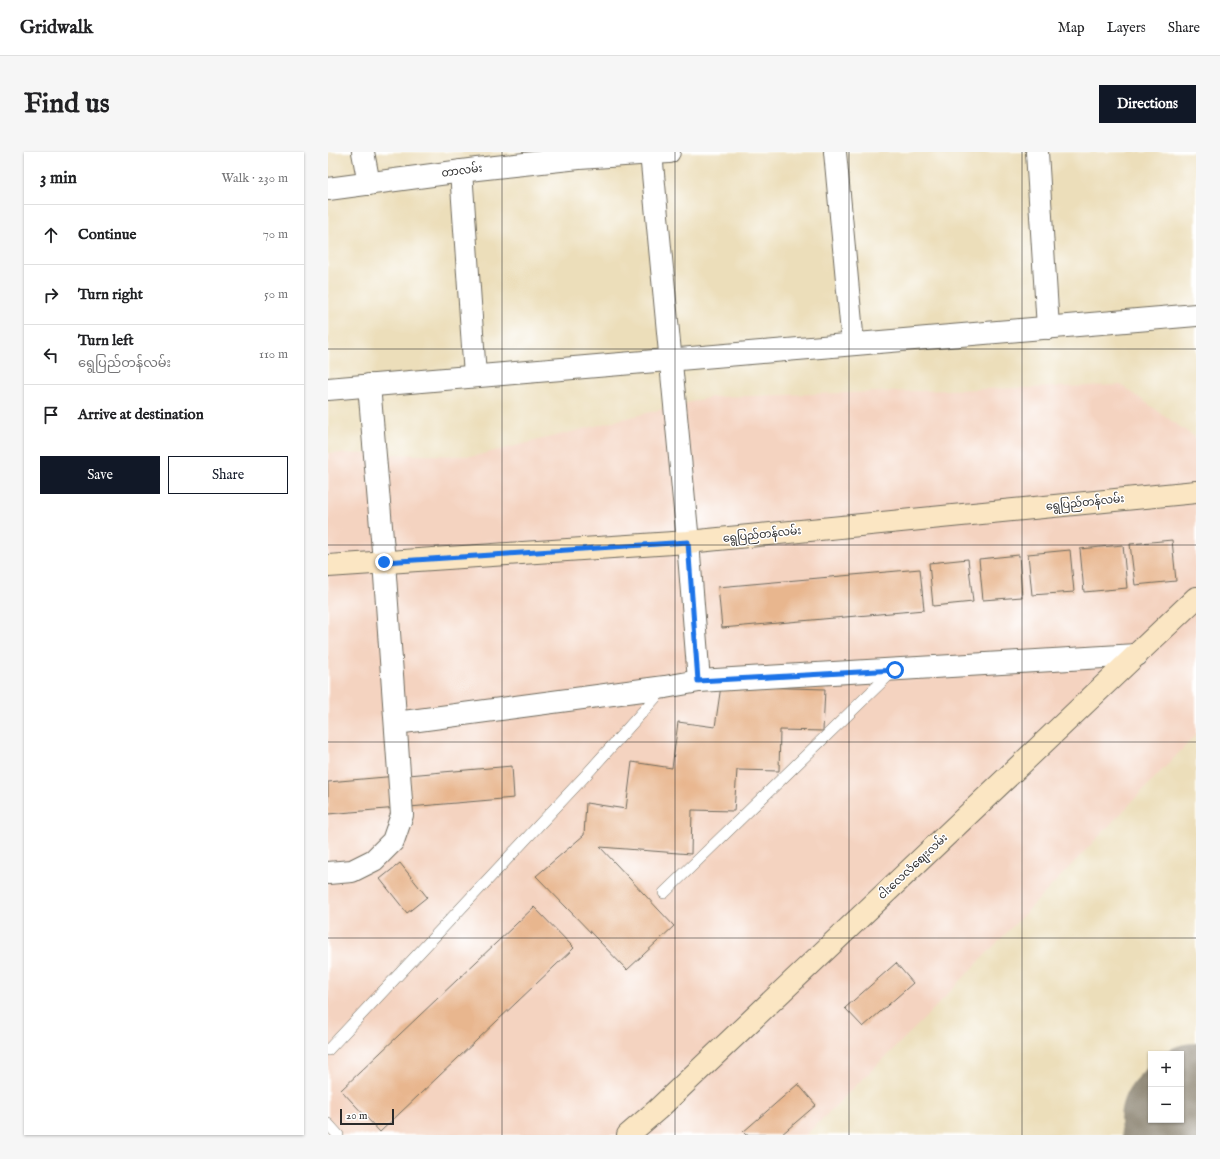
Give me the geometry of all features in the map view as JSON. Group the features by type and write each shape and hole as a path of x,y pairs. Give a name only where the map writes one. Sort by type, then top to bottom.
{"main road":[{"name":"ရွေပြည်တန်လမ်း","path":"328,566 688,542 1196,492"},
{"name":"ငါးလေလံစျေးလမ်း","path":"628,1135 668,1099 1196,598"}],"street":[{"path":"363,152 369,184"},
{"path":"835,152 853,344"},
{"path":"1037,152 1048,328"},
{"path":"660,153 670,360 688,542 698,681"},
{"name":"တာလမ်း","path":"328,190 369,184 471,164 579,155 660,153"},
{"path":"471,164 475,376"},
{"path":"328,389 1196,315"},
{"path":"328,873 352,871 374,860 393,841 402,815 384,562 369,385"},
{"path":"396,723 665,687 698,681 1137,655"}],"lane":[{"path":"664,893 895,670"},
{"path":"328,1050 585,776 665,687"},
{"path":"328,1124 338,1135"}],"shaded area":[{"path":"1121,385 1196,438 1196,735 923,1020 806,1135 328,1135 328,453 475,456 711,397"}],"building":[{"path":"1172,540 1176,581 1135,585 1130,544"},
{"path":"1123,545 1127,588 1084,592 1080,549"},
{"path":"1070,550 1074,592 1032,595 1028,554"},
{"path":"1019,555 1022,597 983,600 979,559"},
{"path":"968,559 973,602 933,606 929,563"},
{"path":"920,569 924,610 722,628 718,587"},
{"path":"721,686 825,689 823,731 780,730 779,771 737,770 734,811 692,810 691,854 600,847 674,926 627,970 536,876 584,835 586,803 626,809 632,762 672,768 678,722 715,727"},
{"path":"512,766 514,798 328,814 328,782"},
{"path":"400,863 427,897 407,913 380,879"},
{"path":"534,907 574,948 380,1132 341,1090"},
{"path":"896,963 913,983 863,1027 845,1008"},
{"path":"798,1084 816,1105 781,1135 746,1135 743,1132"}],"runway":[{"path":"1184,1117 1196,1104"}],"route":[{"path":"384,562 688,542 698,681 895,670"}]}
